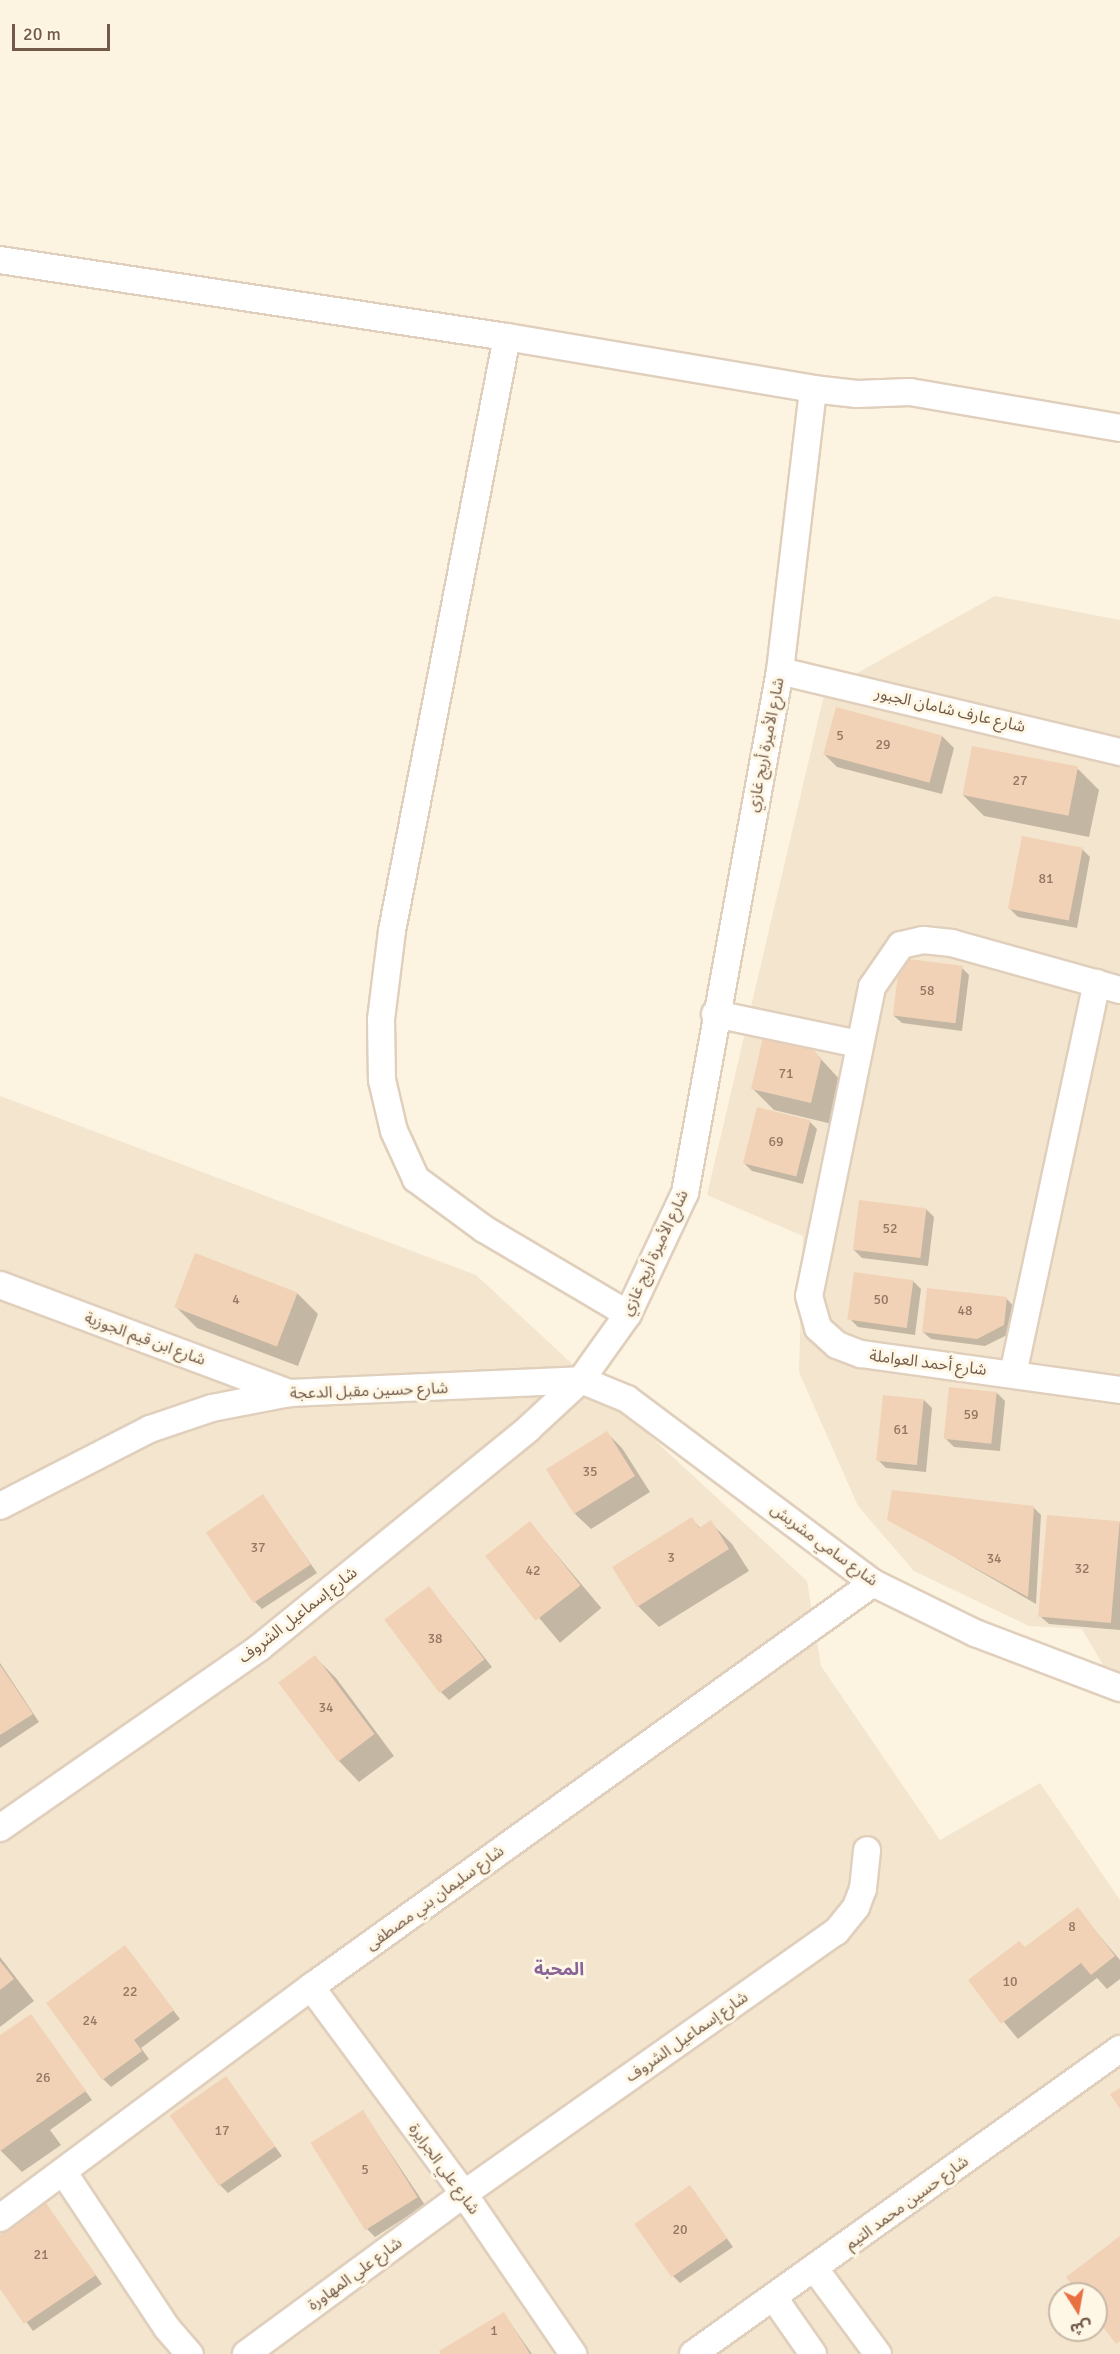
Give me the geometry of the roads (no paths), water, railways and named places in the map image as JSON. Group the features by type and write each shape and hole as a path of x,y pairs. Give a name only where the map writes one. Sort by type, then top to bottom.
{"street":[{"path":"0,260 507,337 813,389 857,394 910,392 1120,428"},
{"path":"507,337 392,931 381,1019 382,1080 394,1131 416,1179 484,1229 628,1314"},
{"name":"شارع الأميرة أريج غازي","path":"581,1380 628,1314 685,1193 715,1014 780,671 813,389"},
{"name":"شارع عارف شامان الجبور","path":"780,671 1120,752"},
{"name":"شارع أحمد العواملة","path":"1109,986 952,944 923,940 901,945 872,987 809,1296 818,1328 837,1345 861,1354 1120,1390"},
{"path":"1013,1374 1109,986"},
{"path":"715,1014 859,1044"},
{"name":"شارع ابن قيم الجوزية","path":"0,1285 289,1393"},
{"name":"شارع حسين مقبل الدعجة","path":"0,1506 150,1429 212,1408 289,1393 581,1380"},
{"name":"شارع سامي مشربش","path":"581,1380 627,1399 873,1583 975,1633 1120,1688"},
{"name":"شارع إسماعيل الشروف","path":"0,1828 259,1648 528,1430 581,1380"},
{"name":"شارع سليمان بني مصطفى","path":"0,2218 64,2173 311,1987 873,1583"},
{"name":"شارع إسماعيل الشروف","path":"464,2194 836,1932 856,1907 863,1889 867,1850"},
{"name":"شارع علي الجرايرة","path":"311,1987 464,2194 573,2354"},
{"name":"شارع حسين محمد التيم","path":"693,2354 1120,2049"},
{"path":"64,2173 167,2328 190,2354"},
{"name":"شارع علي المهاورة","path":"246,2354 464,2194"},
{"path":"815,2269 878,2354"},
{"path":"774,2298 813,2354"}],"district":[{"name":"المحبة","path":"559,1969"}]}
